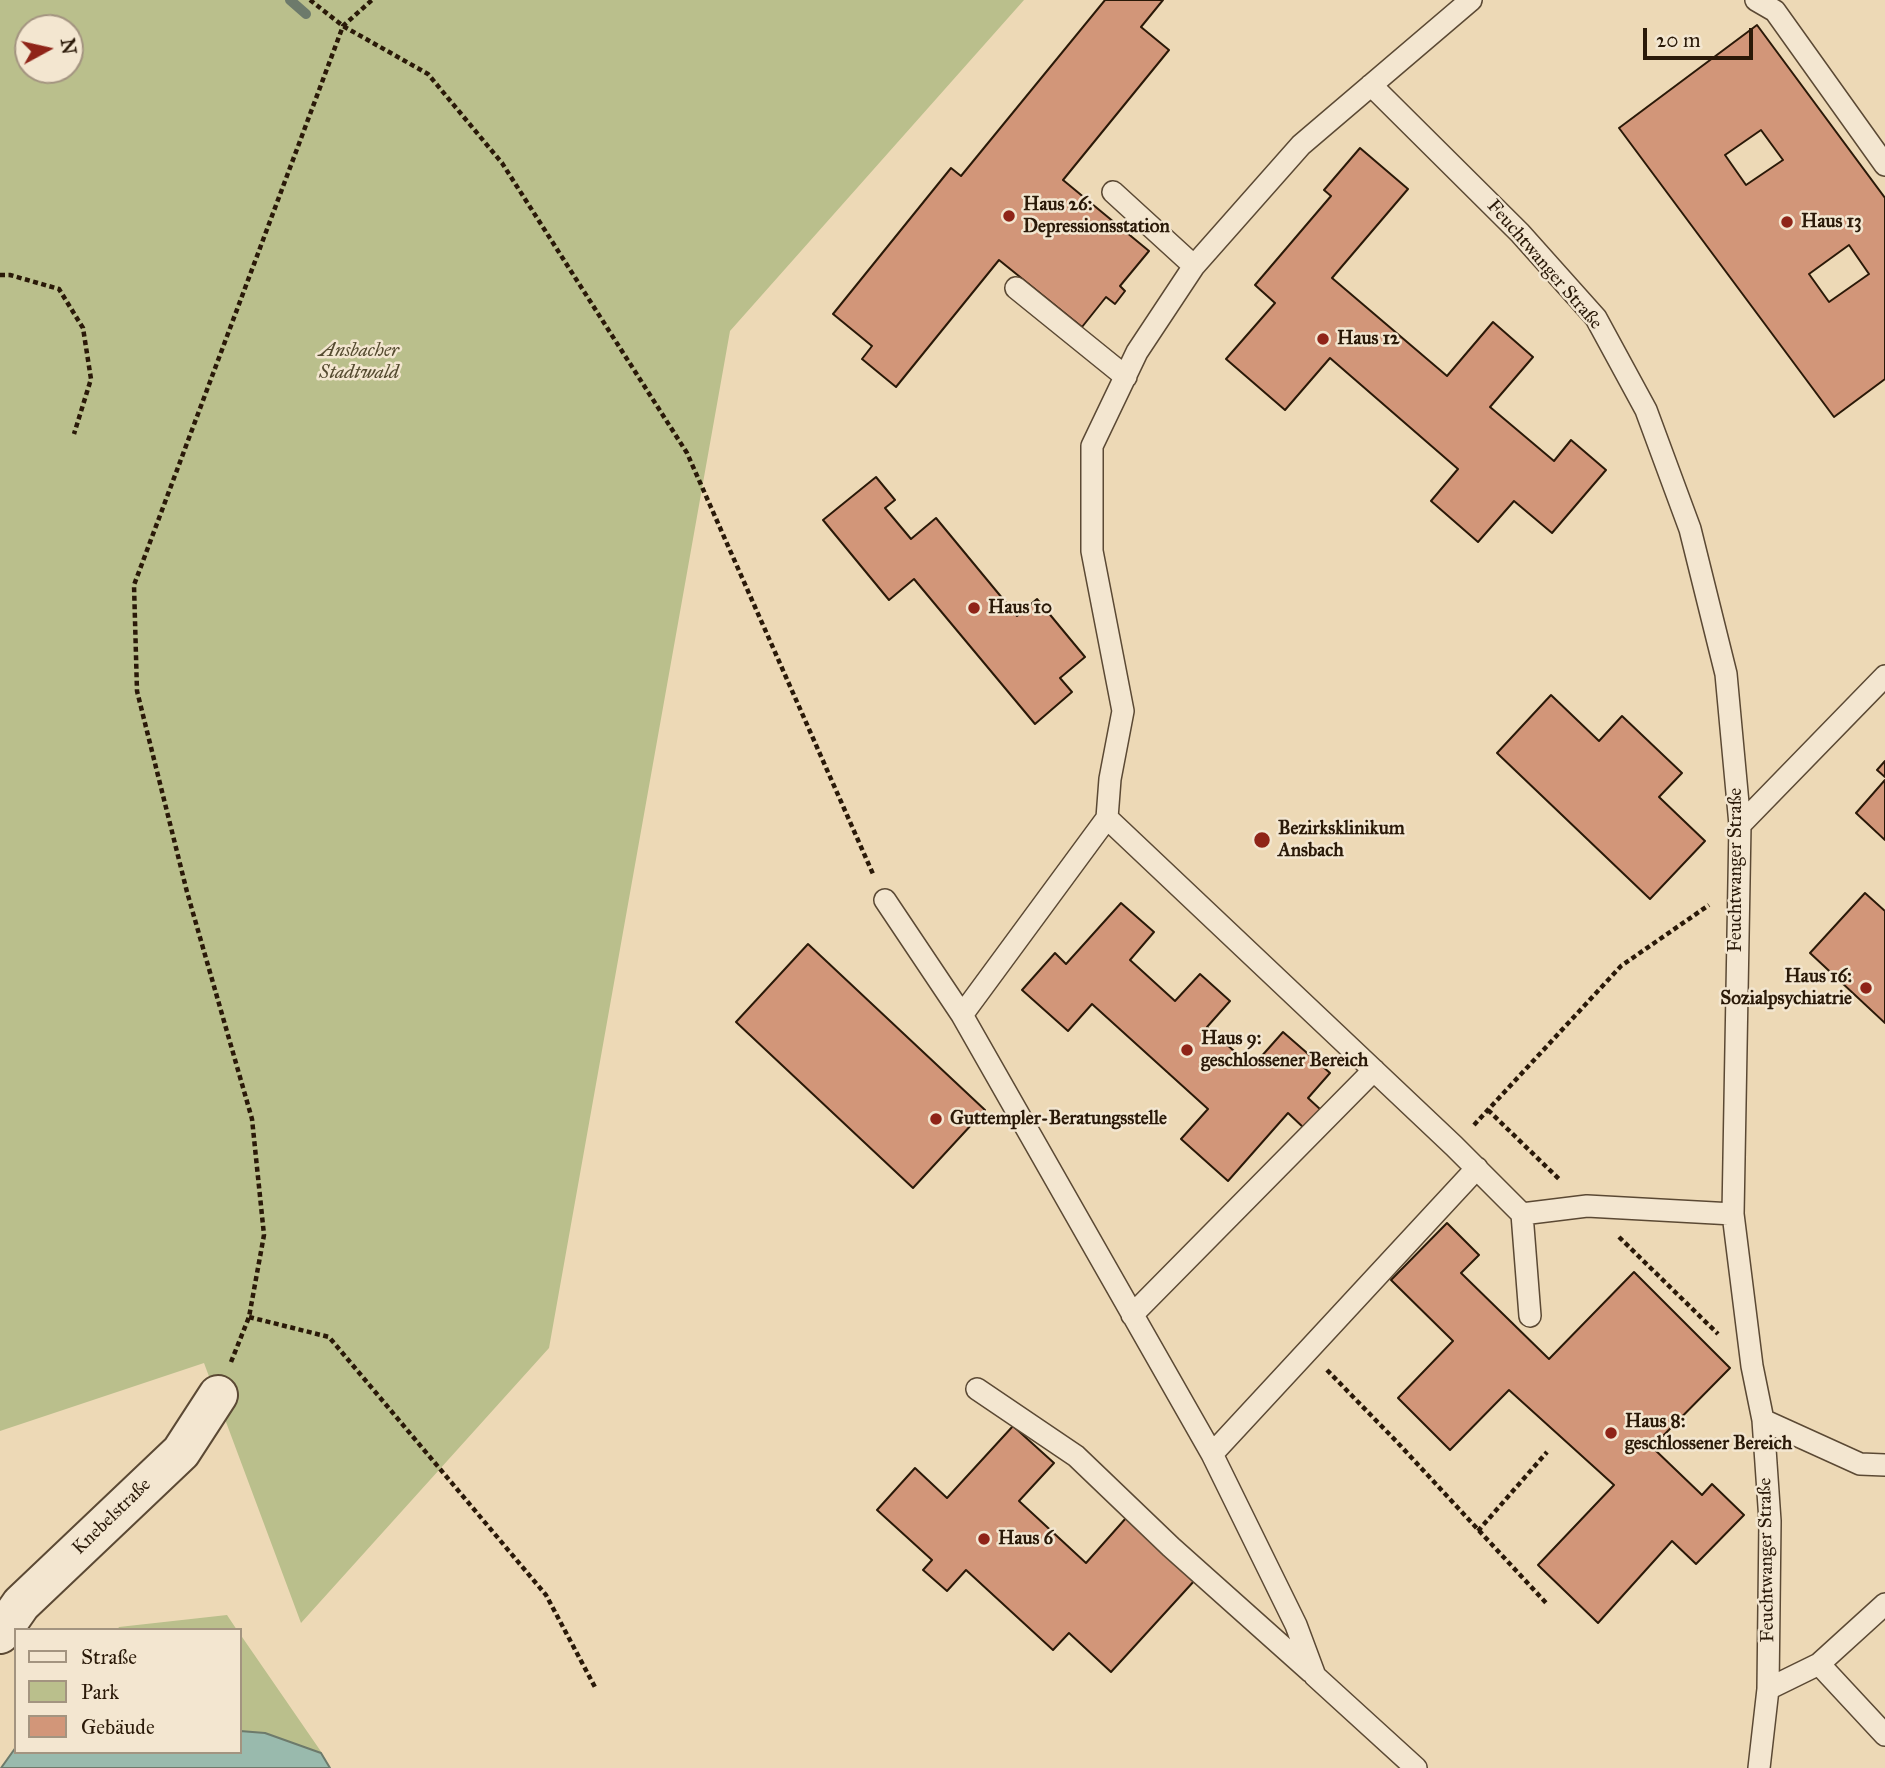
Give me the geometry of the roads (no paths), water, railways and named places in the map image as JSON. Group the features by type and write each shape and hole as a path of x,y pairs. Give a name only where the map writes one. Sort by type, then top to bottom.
{"street":[{"name":"Knebelstraße","path":"0,1634 21,1604 181,1452 218,1395"}],"lane":[{"path":"962,1015 1107,818 1110,779 1123,711 1092,551 1092,446 1137,352 1194,266 1301,145 1471,0"},
{"path":"1756,0 1775,11 1885,165"},
{"name":"Feuchtwanger Straße","path":"1371,85 1520,233 1596,318 1646,410 1690,529 1726,674 1740,825 1733,1214 1752,1366 1763,1420 1770,1521 1768,1689 1759,1768"},
{"path":"1113,192 1194,266"},
{"path":"1016,288 1126,377"},
{"path":"1740,825 1885,676"},
{"path":"1107,818 1454,1146 1522,1214 1530,1316"},
{"path":"885,900 962,1015 1212,1454 1296,1625 1315,1676"},
{"path":"1132,1315 1374,1070"},
{"path":"1212,1454 1477,1168"},
{"path":"1522,1214 1587,1206 1733,1214"},
{"path":"977,1389 1076,1456 1171,1547 1416,1768"},
{"path":"1763,1420 1860,1464 1885,1465"},
{"path":"1768,1689 1819,1664 1885,1604"},
{"path":"1819,1664 1885,1735"}],"waterway":[{"path":"290,0 306,14"}],"place":[{"name":"Haus 26: Depressionsstation","path":"1009,216"},
{"name":"Haus 13","path":"1787,222"},
{"name":"Haus 12","path":"1323,339"},
{"name":"Haus 10","path":"974,608"},
{"name":"Bezirksklinikum Ansbach","path":"1262,840"},
{"name":"Haus 16: Sozialpsychiatrie","path":"1866,988"},
{"name":"Haus 9: geschlossener Bereich","path":"1187,1050"},
{"name":"Guttempler-Beratungsstelle","path":"936,1119"},
{"name":"Haus 8: geschlossener Bereich","path":"1611,1433"},
{"name":"Haus 6","path":"984,1539"}],"park label":[{"name":"Ansbacher Stadtwald","path":"359,362"}]}
